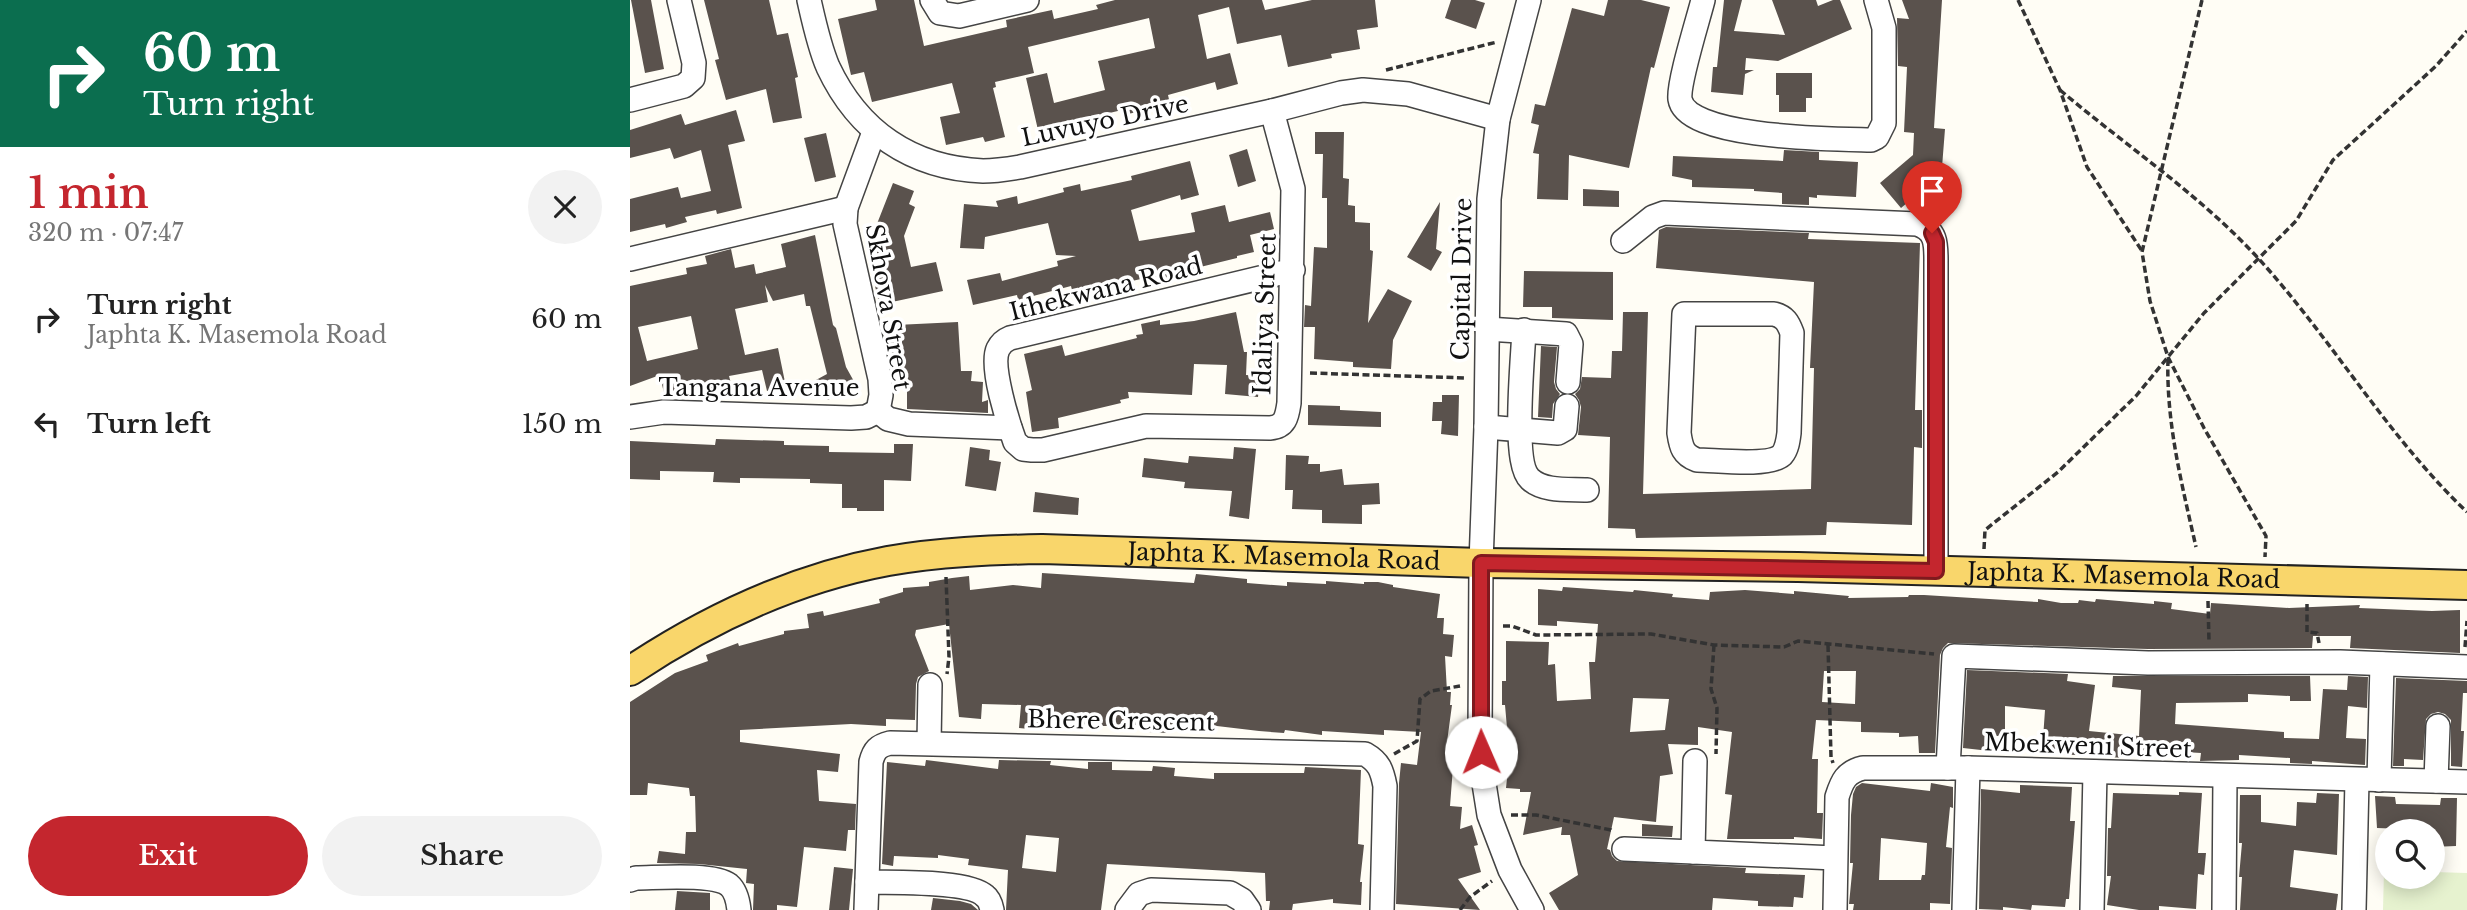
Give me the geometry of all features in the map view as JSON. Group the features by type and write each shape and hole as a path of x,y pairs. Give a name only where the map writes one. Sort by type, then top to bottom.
{"main road":[{"name":"Japhta K. Masemola Road","path":"630,671 658,652 715,621 783,590 887,561 944,553 1042,548 1481,563 1982,572 2467,585"}],"street":[{"path":"630,100 684,86 693,78 694,63 679,0"},
{"name":"Luvuyo Drive","path":"808,0 827,65 845,99 874,132 896,148 950,167 985,171 1044,162 1363,90 1408,94 1499,119"},
{"path":"932,0 940,13 959,16 1027,0"},
{"name":"Capital Drive","path":"1529,0 1499,119 1489,200 1480,686 1482,771 1489,815 1510,870 1532,910"},
{"path":"1703,0 1680,91 1683,108 1689,115 1755,134 1871,140 1877,137 1884,123 1884,28 1876,0"},
{"name":"Idaliya Street","path":"1023,449 1043,450 1146,426 1278,428 1287,416 1293,270 1293,189 1272,111"},
{"name":"Skhova Street","path":"874,132 846,208 847,240 880,379 878,411"},
{"path":"630,259 846,208"},
{"path":"1623,241 1653,217 1664,213 1917,224 1932,233 1936,242 1936,571"},
{"name":"Ithekwana Road","path":"1023,449 1015,442 1010,428 996,356 998,347 1004,341 1293,270"},
{"path":"1684,314 1774,314 1783,317 1788,324 1792,333 1789,433 1786,448 1780,457 1767,461 1697,460 1687,456 1681,447 1679,433 1684,314"},
{"path":"1487,329 1560,332 1570,338 1568,382"},
{"path":"1524,330 1520,430 1523,469 1530,479 1543,486 1587,490"},
{"path":"1486,427 1563,431 1567,406"},
{"name":"Tangana Avenue","path":"630,417 664,412 851,418 866,417 878,411 888,419 909,424 1010,428"},
{"path":"1964,910 1954,656 2079,661 2322,662 2467,667"},
{"path":"2354,910 2382,664"},
{"path":"929,743 930,685"},
{"path":"2436,781 2438,726"},
{"name":"Bhere Crescent","path":"866,910 871,762 880,745 929,743 1351,752 1365,754 1375,760"},
{"path":"1375,760 1382,770 1385,786 1382,910"},
{"path":"1693,852 1695,761"},
{"name":"Mbekweni Street","path":"1842,780 1853,771 1863,768 1958,768 2467,782"},
{"path":"2092,910 2095,772"},
{"path":"2224,910 2225,776"},
{"path":"1835,910 1837,797 1842,780"},
{"path":"1624,849 1835,858"},
{"path":"630,880 722,881 731,887 739,910"},
{"path":"867,883 975,889 985,896 992,910"},
{"path":"1127,910 1139,894 1151,890 1230,893 1242,900 1249,910"}],"path":[{"path":"2018,0 2028,16 2060,90 2087,167 2142,252"},
{"path":"2202,0 2142,252 2150,300 2168,357 2204,428 2266,536 2263,580"},
{"path":"1982,572 1985,530 2058,472 2136,396 2204,313 2296,222 2333,160 2436,65 2467,32"},
{"path":"1363,90 1387,69 1520,37"},
{"path":"2060,90 2162,170 2258,259 2412,453 2467,512"},
{"path":"2168,357 2167,391 2171,425 2196,547"},
{"path":"1290,372 1486,378"},
{"path":"930,685 945,682 949,669 944,553"},
{"path":"2307,581 2307,632 2317,633 2322,662"},
{"path":"2208,599 2211,663"},
{"path":"1503,626 1512,626 1536,635 1651,634 1714,646 1784,648 1798,641 1954,656"},
{"path":"1828,644 1831,757 1842,780"},
{"path":"1695,761 1715,761 1717,708 1711,690 1714,646"},
{"path":"1375,760 1399,752 1417,741 1420,699 1431,691 1456,686 1480,686"},
{"path":"1489,815 1536,815 1611,830 1624,849"},
{"path":"1460,910 1469,897 1510,870"}],"green space":[{"path":"2445,872 2467,873 2467,910 2383,910 2384,889 2445,889"}],"building":[{"path":"631,0 651,0 664,69 645,73"},
{"path":"704,0 769,0 777,35 788,33 798,77 795,78 802,118 773,123 766,89 726,100 715,60 719,59"},
{"path":"875,0 914,0 924,46 1007,27 1006,20 1052,10 1054,19 1098,9 1096,5 1115,0 1262,0 1265,10 1312,0 1375,0 1378,27 1357,30 1360,49 1331,54 1332,58 1288,67 1281,35 1237,44 1229,7 1198,15 1207,59 1230,53 1238,84 1217,90 1215,82 1168,95 1170,104 1124,115 1122,110 1038,130 1026,78 1047,73 1054,103 1105,90 1098,61 1155,48 1149,18 1028,47 1034,73 995,82 996,87 993,88 1005,137 985,142 983,137 946,145 940,117 960,113 952,83 872,102 864,72 851,75 838,19 877,10"},
{"path":"1451,0 1475,0 1485,3 1476,29 1445,18"},
{"path":"1608,0 1641,0 1670,7 1654,68 1651,67 1629,168 1569,155 1568,200 1537,199 1539,154 1533,153 1539,125 1531,123 1535,104 1545,106 1572,8 1604,16"},
{"path":"1724,0 1742,0 1734,31 1785,35 1772,0 1816,0 1818,6 1840,0 1852,29 1778,61 1746,58 1745,70 1754,70 1745,74 1743,95 1711,92 1713,67 1717,67"},
{"path":"1902,0 1942,0 1934,128 1945,129 1941,180 1934,180 1901,208 1880,183 1913,155 1914,133 1904,132 1907,67 1898,66 1897,18 1909,19"},
{"path":"1776,73 1812,73 1812,98 1806,98 1806,112 1779,112"},
{"path":"736,110 745,141 728,145 742,208 685,217 687,222 666,228 665,224 630,232 630,199 678,187 681,198 711,191 701,150 674,159 670,148 630,158 630,130 681,114 685,125"},
{"path":"1315,132 1344,132 1343,178 1349,179 1348,205 1355,206 1355,222 1370,223 1370,250 1373,251 1368,323 1388,289 1412,301 1393,340 1391,369 1353,367 1353,362 1314,359 1315,327 1304,327 1305,305 1311,306 1314,247 1327,248 1327,198 1322,198 1323,154 1315,154"},
{"path":"826,133 836,177 815,182 804,138"},
{"path":"1247,149 1256,181 1238,187 1229,155"},
{"path":"1784,150 1819,152 1819,160 1858,162 1856,197 1817,195 1817,198 1809,197 1809,205 1782,204 1782,193 1754,189 1692,187 1692,180 1672,176 1673,156 1783,161"},
{"path":"1190,161 1199,195 1181,200 1180,195 1131,210 1139,241 1195,232 1191,213 1225,205 1229,222 1270,212 1274,229 1250,235 1254,252 1188,270 1189,278 1151,283 1150,277 1073,294 1071,286 1018,300 1017,295 973,305 967,280 1000,273 1002,281 1058,266 1057,261 1076,256 1056,255 1048,223 985,237 984,249 960,248 964,204 998,207 996,201 1017,196 1018,204 1064,192 1063,188 1080,184 1081,191 1132,180 1131,176"},
{"path":"893,183 914,191 909,204 915,207 904,236 911,267 936,262 943,291 879,303 872,273 881,271 873,234"},
{"path":"1583,189 1619,191 1619,207 1583,206"},
{"path":"1440,202 1436,249 1442,252 1431,271 1407,257"},
{"path":"1666,227 1809,233 1808,239 1920,243 1915,410 1922,410 1922,448 1914,447 1912,525 1827,522 1826,535 1636,538 1635,529 1608,528 1610,437 1578,435 1581,407 1575,394 1580,389 1582,377 1611,378 1612,351 1622,351 1623,312 1648,312 1643,494 1811,489 1814,368 1810,368 1814,282 1656,268 1659,230"},
{"path":"815,235 833,325 846,367 856,385 828,400 816,380 827,374 810,306 806,306 804,294 773,301 765,285 768,302 735,309 745,355 778,348 786,387 767,391 762,370 729,376 734,395 713,400 710,387 665,398 660,375 630,386 630,286 687,274 686,268 707,264 705,256 731,249 735,268 754,264 756,274 786,267 781,244","holes":["691,316 698,349 647,361 638,327"]},
{"path":"1524,271 1613,272 1613,320 1552,318 1552,307 1523,307"},
{"path":"1236,312 1244,352 1247,352 1246,375 1260,376 1258,397 1225,394 1227,365 1194,364 1192,395 1128,392 1129,398 1120,400 1121,403 1058,418 1059,428 1032,432 1026,392 1032,390 1024,354 1062,345 1065,356 1137,338 1136,335 1143,334 1141,324 1160,320 1160,325 1194,321"},
{"path":"958,322 961,371 972,371 971,381 983,382 982,402 988,400 988,413 907,409 907,385 894,385 887,339 898,337 896,325"},
{"path":"1541,346 1557,347 1554,382 1560,394 1553,404 1552,418 1538,417"},
{"path":"1442,395 1459,395 1458,436 1441,434 1442,421 1432,421 1433,402 1442,402"},
{"path":"1308,405 1381,412 1381,427 1308,425"},
{"path":"716,439 784,441 784,445 829,446 829,452 894,453 894,444 913,444 911,481 884,480 884,511 857,511 857,508 842,508 842,484 810,483 810,479 740,478 740,483 713,482 714,472 660,471 660,480 630,479 630,441 715,445"},
{"path":"970,447 990,450 989,460 1001,462 996,491 965,486"},
{"path":"1234,447 1256,449 1249,519 1229,516 1232,491 1184,488 1185,482 1142,477 1144,458 1188,463 1189,456 1233,459"},
{"path":"1286,455 1309,456 1308,464 1320,464 1320,472 1342,469 1344,485 1379,483 1380,504 1362,505 1362,524 1322,523 1322,510 1292,509 1293,490 1285,490"},
{"path":"1035,492 1079,498 1078,515 1033,512"},
{"path":"1042,573 1194,583 1196,574 1247,579 1247,583 1287,586 1287,582 1378,582 1440,594 1437,618 1444,618 1443,634 1454,635 1452,657 1445,656 1447,692 1451,692 1452,705 1447,742 1452,742 1450,806 1462,807 1460,829 1472,825 1478,845 1474,846 1481,872 1458,879 1480,910 1396,904 1401,763 1417,765 1421,732 1384,730 1384,735 1322,731 1322,735 1285,730 1284,733 1200,724 1199,728 1168,724 1168,733 1148,732 1148,726 1083,726 1084,721 1040,720 1039,730 1019,728 1021,705 982,704 981,719 959,717 949,624 916,630 915,635 929,671 918,677 916,684 915,720 886,719 886,726 851,724 740,730 740,742 840,754 838,772 817,770 819,801 856,804 855,830 848,830 846,851 804,847 797,907 777,905 777,910 753,910 754,884 746,883 747,869 657,863 659,851 685,854 686,832 696,832 695,796 690,796 689,788 648,783 647,795 630,795 630,702 675,673 708,661 706,655 738,643 739,646 784,634 784,631 809,628 807,614 823,611 824,616 880,603 879,599 903,592 903,588 929,586 929,582 969,576 970,590 1013,585 1041,588"},
{"path":"1563,587 1634,590 1709,600 1710,592 1745,590 1794,594 1794,591 1849,596 1848,598 1924,595 2038,602 2038,599 2061,603 2078,603 2079,600 2095,602 2096,599 2154,604 2154,601 2172,603 2171,609 2210,614 2211,603 2289,608 2360,605 2359,608 2460,610 2460,653 2350,648 2351,636 2313,636 2312,648 2148,649 1948,643 1940,655 1935,753 1919,753 1918,736 1899,737 1899,733 1861,732 1861,722 1816,720 1812,759 1818,759 1817,813 1823,813 1822,839 1727,839 1732,795 1725,794 1732,732 1698,727 1698,745 1668,744 1673,774 1660,776 1656,822 1614,817 1607,849 1617,861 1746,868 1745,873 1805,875 1803,898 1794,897 1793,907 1758,906 1758,901 1713,898 1712,910 1559,910 1549,893 1578,875 1570,835 1561,835 1562,827 1523,835 1531,792 1506,788 1509,760 1505,760 1507,728 1505,705 1502,705 1502,681 1506,681 1506,641 1549,642 1548,665 1555,664 1557,701 1591,699 1589,662 1595,662 1598,624 1557,621 1557,626 1538,625 1538,589 1562,591","holes":["1824,671 1856,671 1855,704 1822,702","1633,698 1669,699 1665,730 1630,732"]},
{"path":"1967,670 2068,674 2067,681 2095,685 2089,731 2139,736 2141,690 2112,687 2113,676 2310,676 2311,701 2290,701 2290,696 2248,694 2248,702 2176,703 2175,724 2284,732 2284,738 2319,739 2323,689 2347,690 2348,676 2368,677 2367,708 2348,706 2346,738 2366,739 2365,765 2312,761 2312,764 2290,763 2290,758 2239,755 2239,760 2200,761 2201,753 2168,751 2125,750 2125,758 2042,753 2045,710 2005,706 2005,736 1990,736 1990,751 1963,748"},
{"path":"2396,678 2467,681 2467,693 2463,693 2462,767 2451,766 2451,720 2438,712 2426,719 2423,760 2404,759 2404,766 2393,766"},
{"path":"926,760 998,769 999,760 1051,761 1050,765 1088,769 1088,762 1112,762 1112,770 1152,771 1153,766 1175,768 1174,776 1214,779 1214,773 1304,773 1305,767 1361,770 1358,844 1364,845 1360,882 1361,905 1333,903 1333,899 1293,904 1292,910 1269,910 1265,873 1107,864 1101,910 1006,910 1008,870 968,865 969,859 938,855 938,858 894,856 893,866 882,864 887,762 925,766","holes":["1026,835 1059,838 1056,872 1022,868"]},
{"path":"1862,783 1930,791 1931,783 1953,787 1953,808 1950,807 1946,847 1952,848 1950,904 1930,903 1930,910 1853,910 1854,904 1849,904 1853,863 1850,863 1851,815 1856,787","holes":["1881,838 1927,843 1925,875 1922,875 1921,880 1879,880"]},
{"path":"2020,785 2072,787 2070,821 2075,821 2069,899 2066,899 2065,907 2032,905 2031,910 2003,907 2003,910 1979,909 1981,789 2020,793"},
{"path":"2179,792 2202,793 2198,853 2206,853 2204,875 2198,874 2196,909 2159,906 2159,910 2139,910 2107,905 2111,876 2107,876 2108,828 2111,828 2113,793 2179,795"},
{"path":"2317,793 2339,794 2337,855 2294,850 2290,887 2338,894 2336,910 2240,910 2240,795 2261,795 2261,822 2296,826 2297,802 2316,803"},
{"path":"2375,796 2395,797 2396,804 2440,805 2441,798 2457,798 2456,846 2445,846 2445,819 2376,819"},
{"path":"1642,824 1673,826 1672,837 1642,836"},
{"path":"834,867 853,869 849,910 829,910"},
{"path":"677,891 710,893 710,910 675,910"},
{"path":"933,898 960,901 971,904 978,910 931,910"}],"route":[{"path":"1481,752 1481,563 1936,571 1936,242 1932,233"}]}
